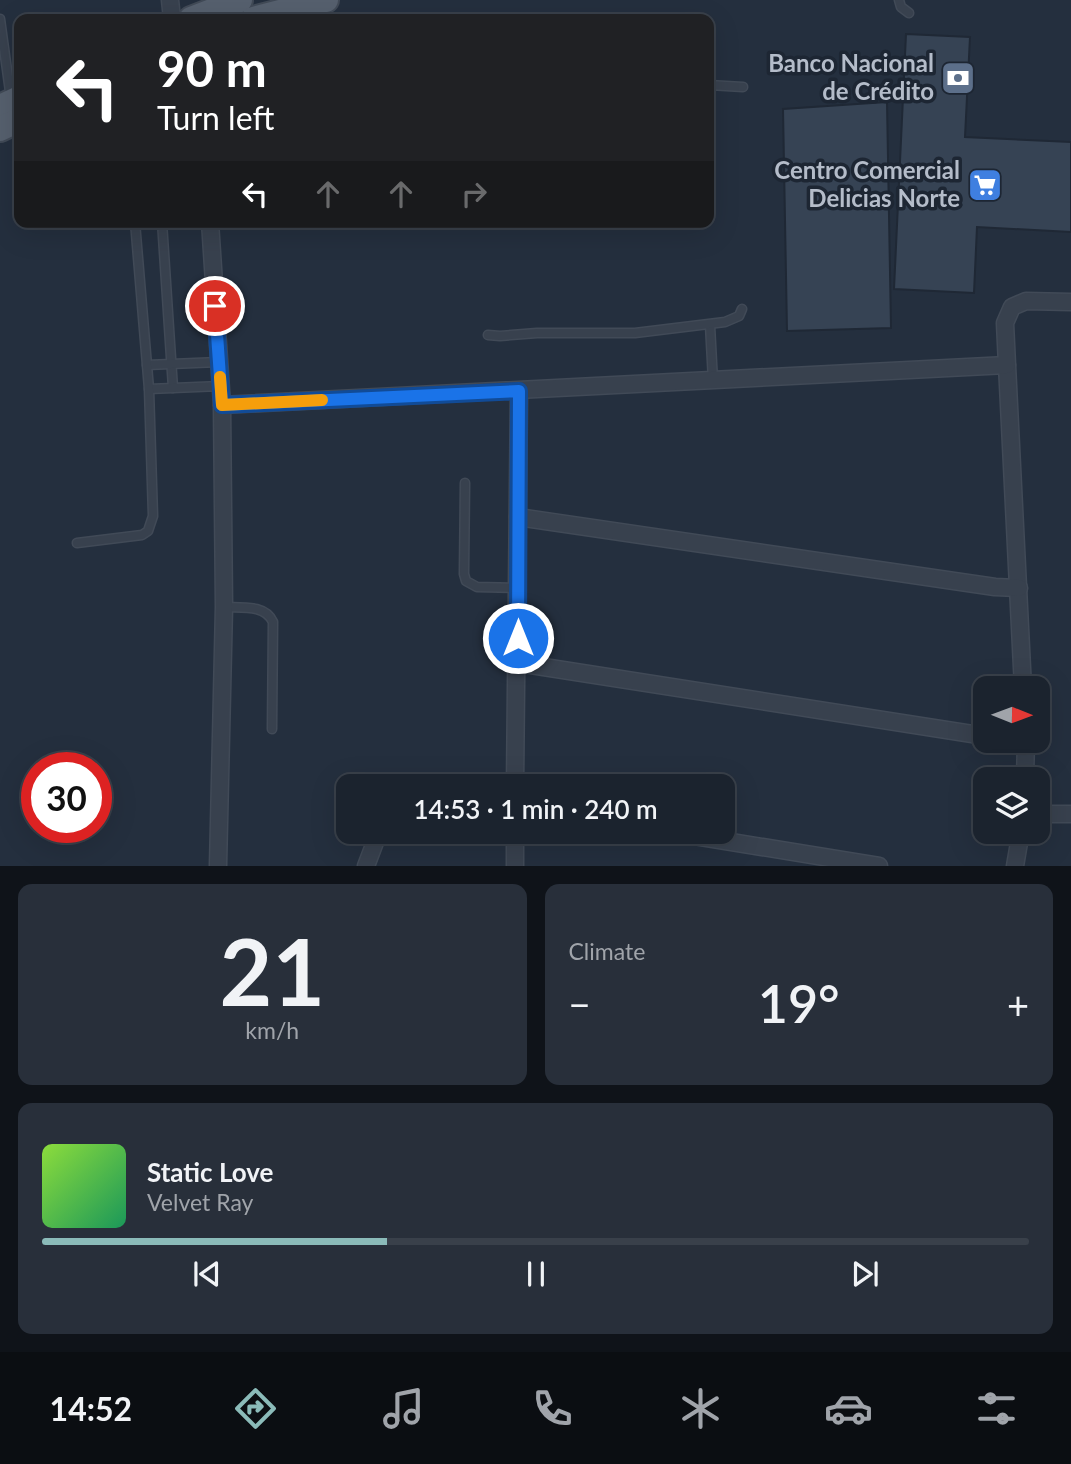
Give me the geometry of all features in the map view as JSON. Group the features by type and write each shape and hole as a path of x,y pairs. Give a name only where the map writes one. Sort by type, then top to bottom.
{"main road":[{"path":"204,14 240,0"},
{"path":"272,14 326,0"},
{"path":"0,128 12,107"}],"street":[{"path":"210,228 222,405 224,607 218,866"},
{"path":"1023,676 1005,323 1012,307 1026,301 1071,302"},
{"path":"222,405 1007,365"},
{"path":"515,774 519,391"},
{"path":"518,517 995,587 1019,588"},
{"path":"518,663 973,734"},
{"path":"1050,814 1071,814"},
{"path":"735,843 879,866"},
{"path":"366,866 374,844"},
{"path":"515,844 516,866"},
{"path":"1015,866 1019,844"}],"lane":[{"path":"899,0 901,7 909,13"},
{"path":"0,19 12,107"},
{"path":"714,85 743,87"},
{"path":"77,543 134,538 148,531 153,516 149,389 136,228"},
{"path":"162,228 173,388"},
{"path":"488,335 635,333 734,320 741,309"},
{"path":"710,325 713,381"},
{"path":"147,365 219,362"},
{"path":"149,389 221,386"},
{"path":"465,483 466,581 477,587 518,588"},
{"path":"224,607 264,610 273,622 272,729"}],"building":[{"name":"Centro Comercial Delicias Norte","path":"906,34 970,37 965,137 1071,142 1071,232 977,227 974,293 894,289"},
{"path":"887,102 891,328 787,331 783,109"}],"slow traffic":[{"path":"220,377 222,405 322,400"}],"place":[{"name":"Banco Nacional de Crédito","path":"958,78"},
{"name":"Centro Comercial Delicias Norte","path":"985,185"}],"route":[{"path":"215,306 222,405 519,391 518,638"}]}
